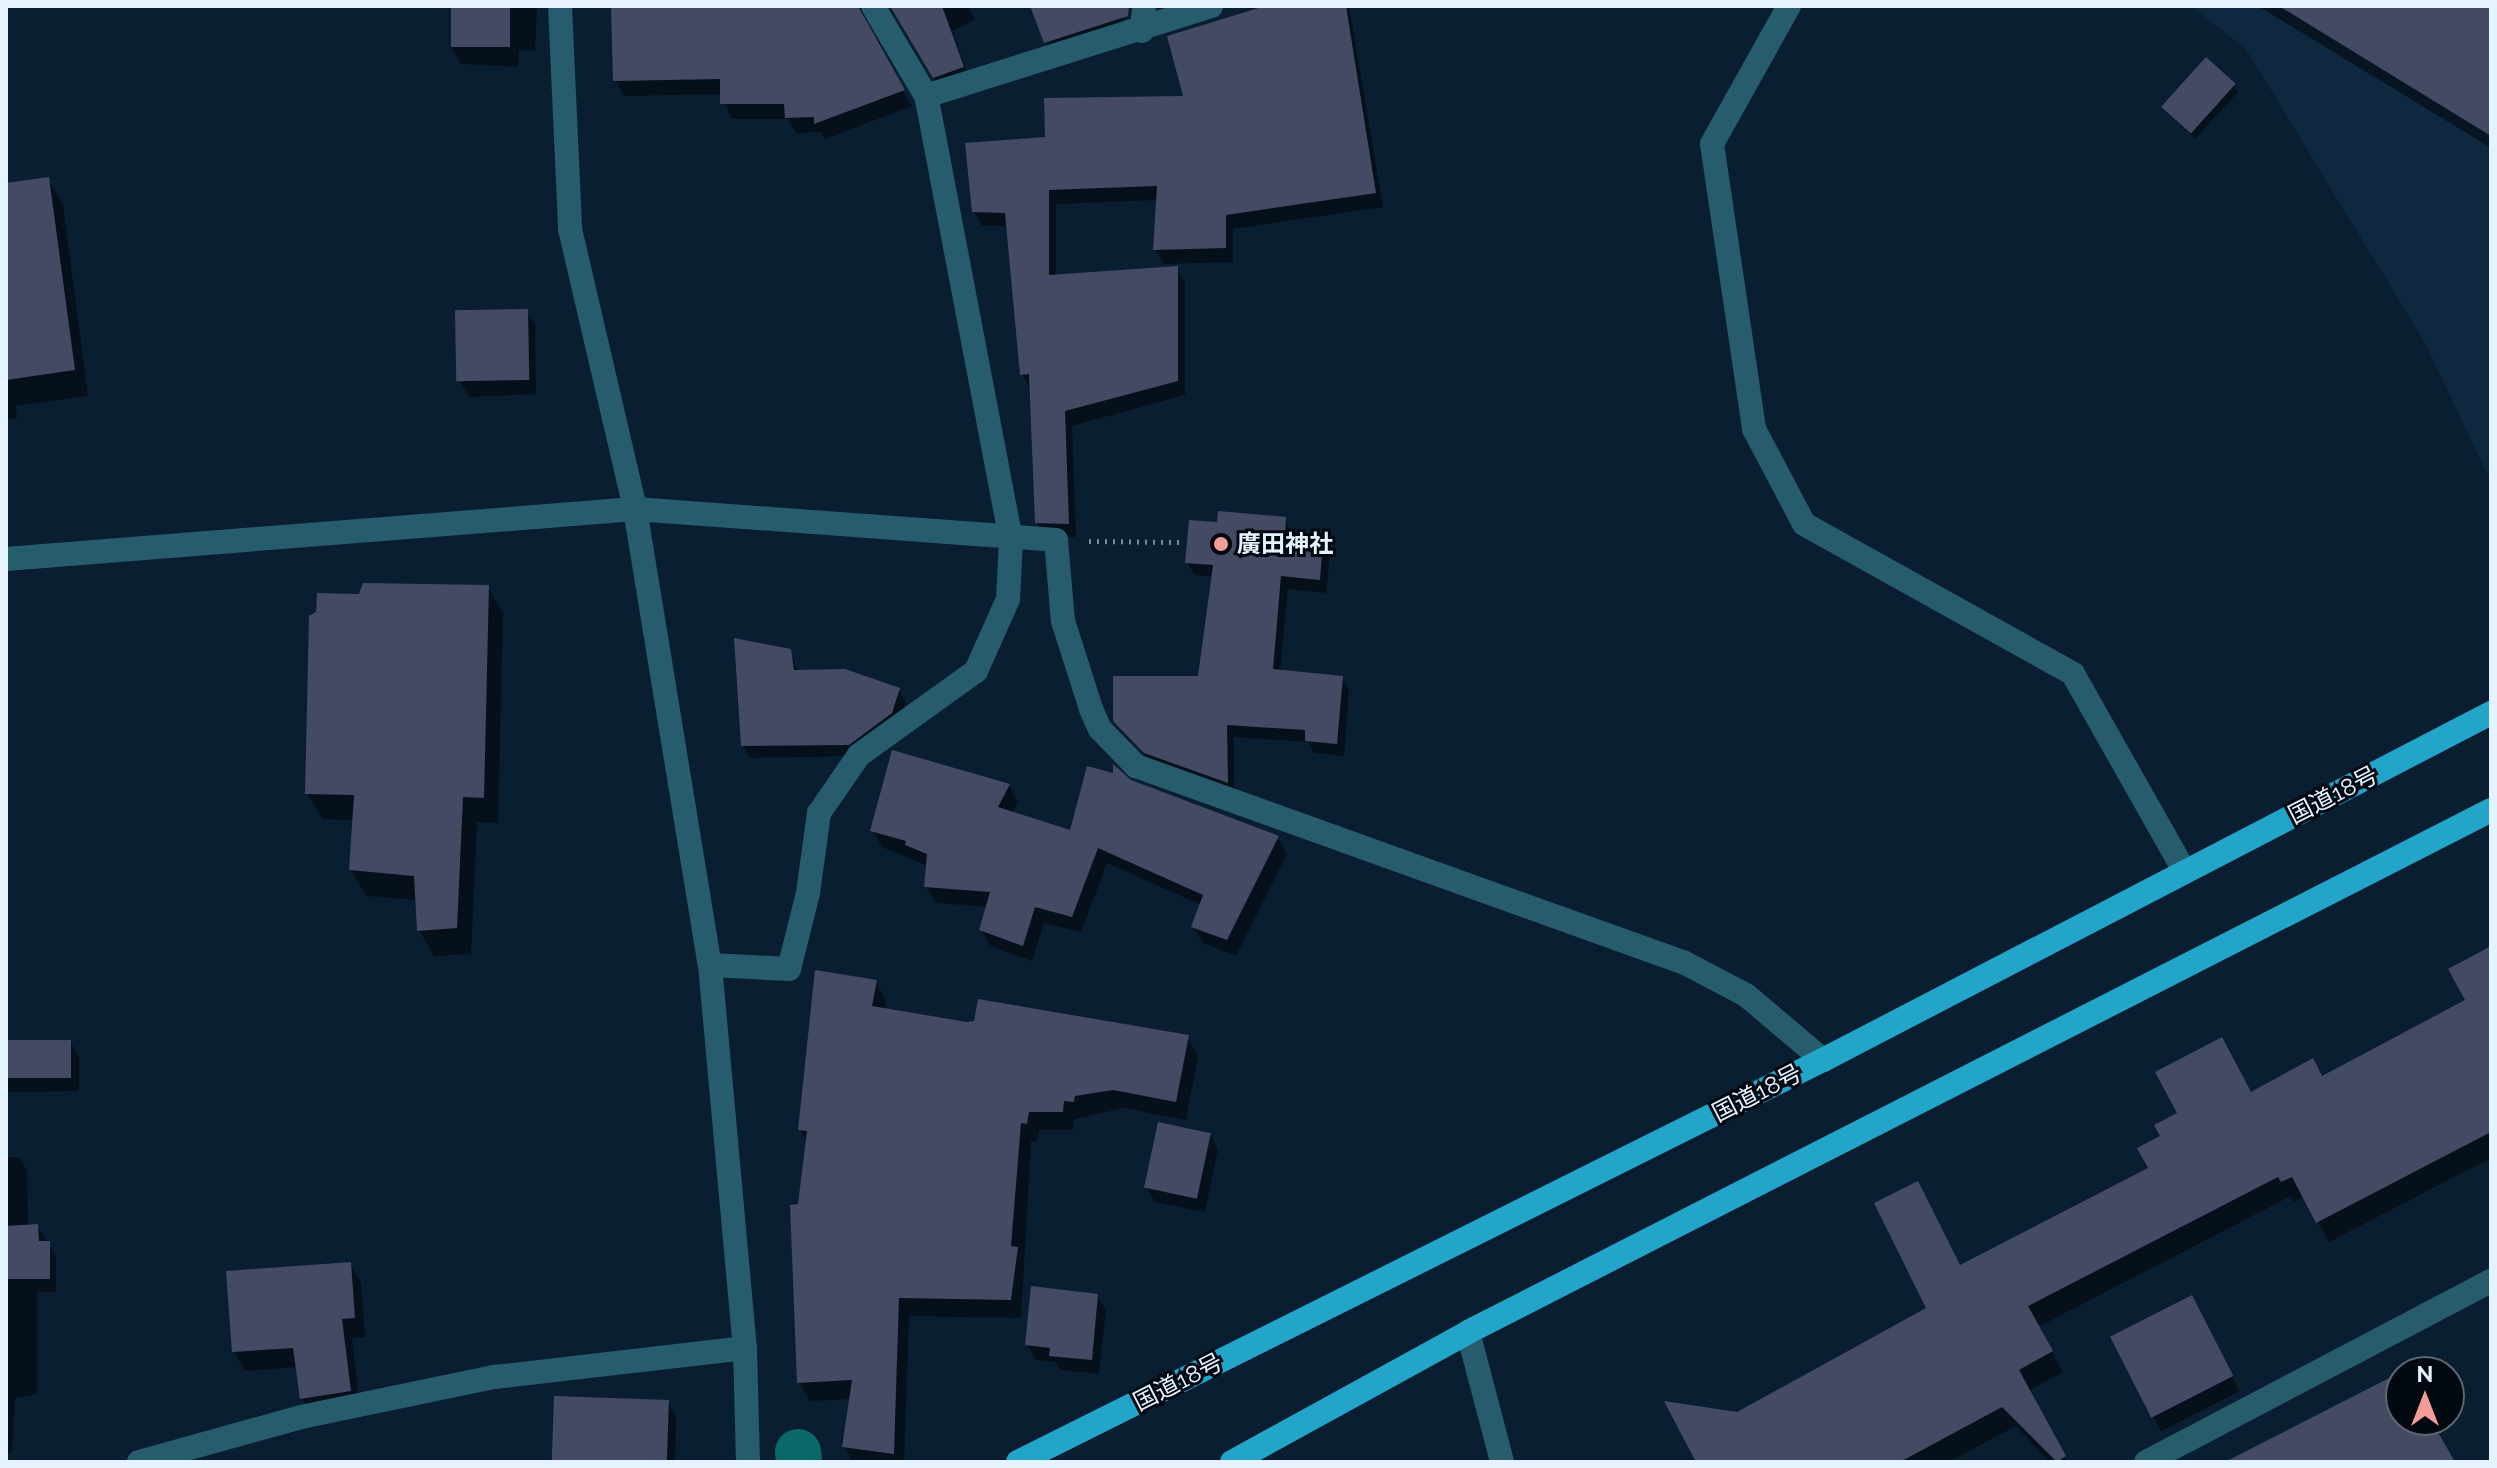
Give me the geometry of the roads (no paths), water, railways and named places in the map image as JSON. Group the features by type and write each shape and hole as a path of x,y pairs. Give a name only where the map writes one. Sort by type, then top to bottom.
{"highway":[{"name":"国道18号","path":"1018,1462 1823,1060 2491,713"},
{"path":"1232,1462 1468,1332 2491,810"}],"street":[{"path":"560,6 570,229 635,509 710,965 745,1348 748,1462"},
{"path":"710,965 789,969 808,893 819,813 859,755 976,671 1008,599 1011,540 926,96 873,6"},
{"path":"1142,31 1144,6"},
{"path":"926,96 1142,31 1211,6"},
{"path":"1789,6 1712,144 1754,429 1804,524 2073,674 2185,872"},
{"path":"6,559 635,509 1011,540 1056,540 1063,621 1091,709 1100,729 1136,766 1685,963 1746,995 1823,1060"},
{"path":"2146,1462 2491,1281"},
{"path":"1468,1332 1502,1462"},
{"path":"139,1462 301,1417 495,1377 745,1348"}],"waterway":[{"path":"798,1452 799,1462"}],"place":[{"name":"廣田神社","path":"1221,544"}]}
